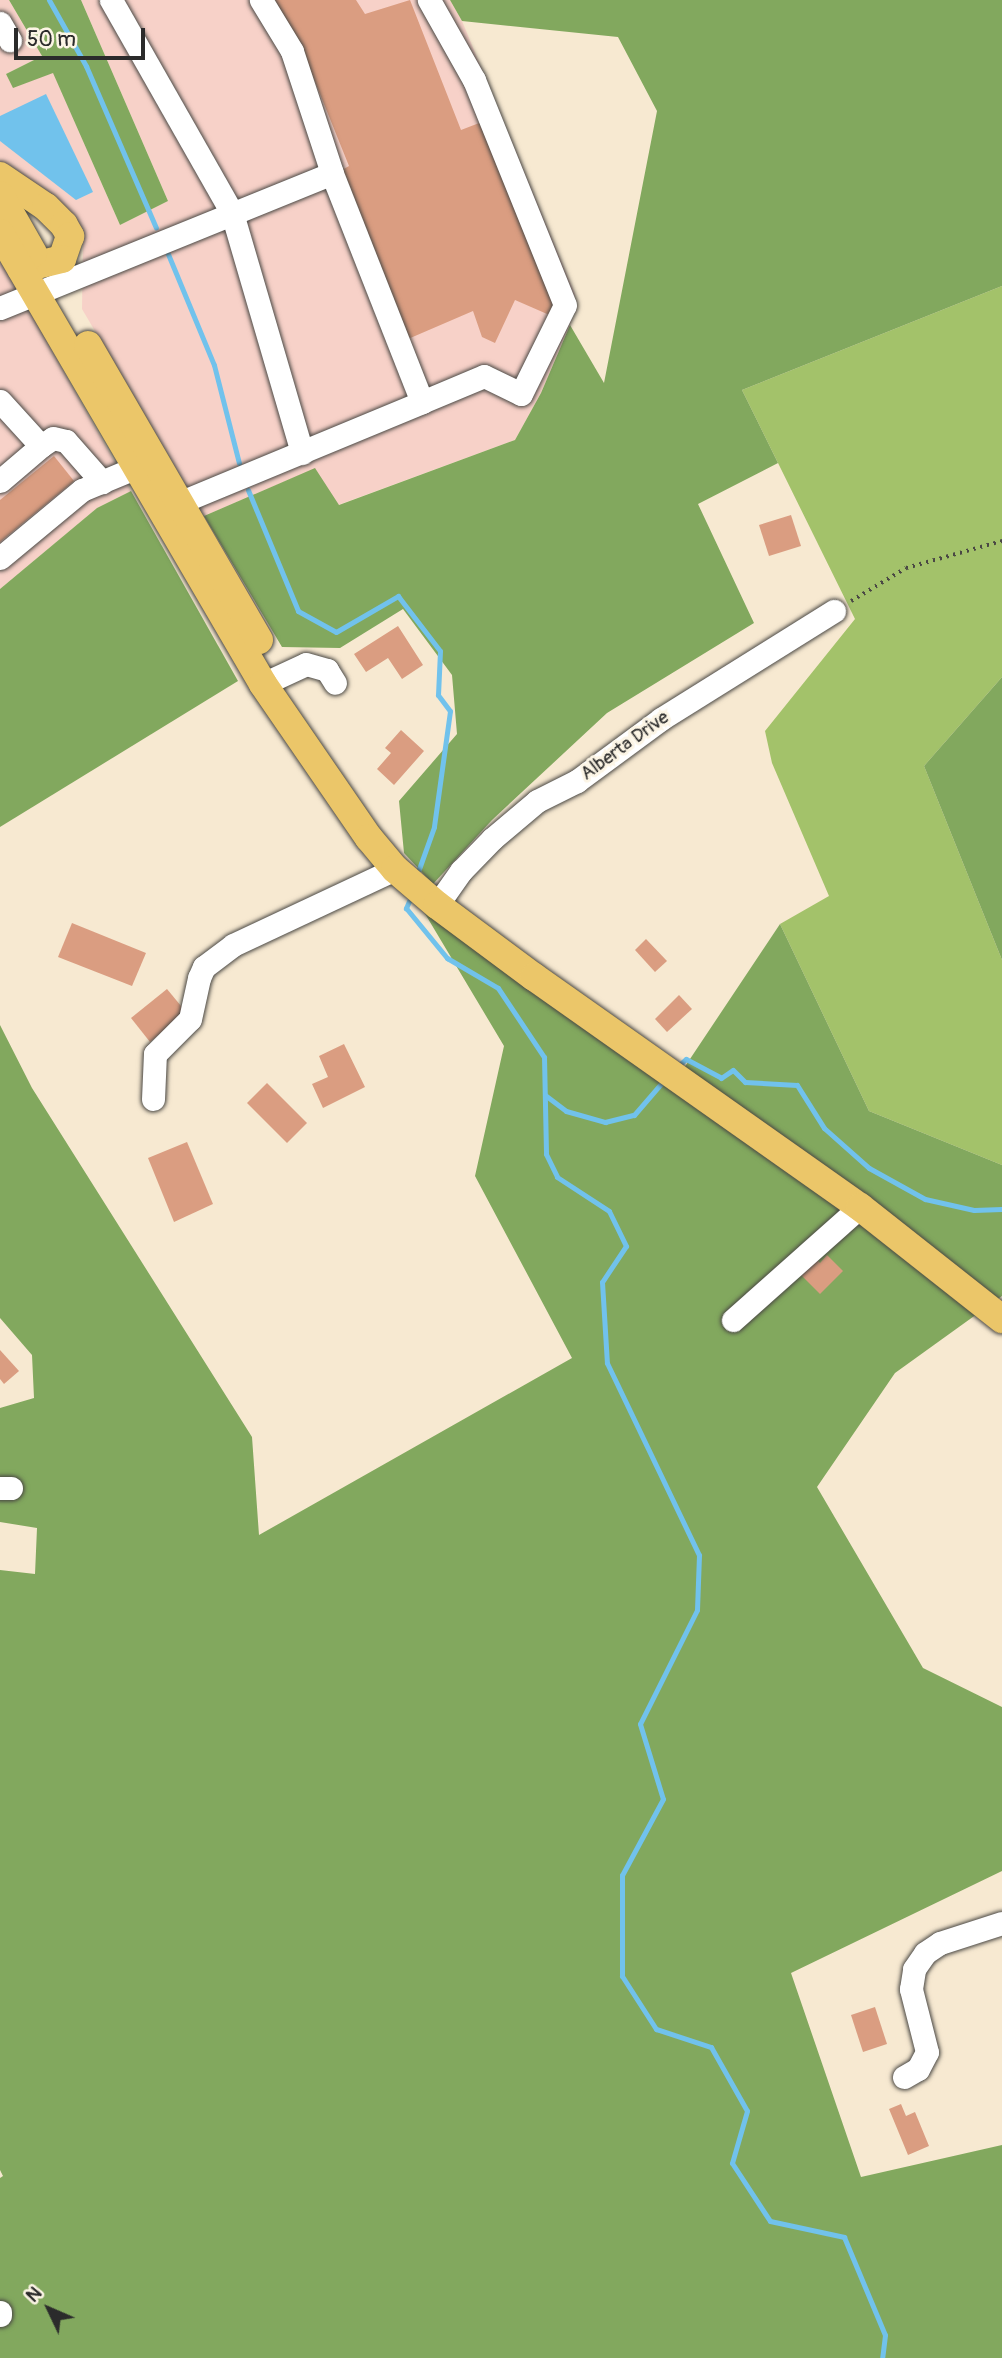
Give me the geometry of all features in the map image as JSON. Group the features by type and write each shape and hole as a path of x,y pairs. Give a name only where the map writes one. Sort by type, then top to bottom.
{"main road":[{"path":"0,176 46,207 64,225 69,236 62,259 38,279"},
{"path":"0,195 38,279 136,467 271,679 341,797 396,869 437,905 670,1074 860,1207 997,1315"},
{"path":"1,237 38,279 181,502 271,679"}],"street":[{"path":"111,0 232,213 302,453"},
{"path":"261,0 292,51 332,173 422,402"},
{"path":"181,502 484,376 521,394 565,305 474,80 429,0"},
{"path":"0,308 38,279 232,213 332,173"},
{"path":"0,401 41,446"},
{"path":"0,481 53,438 66,441 102,482"},
{"path":"0,558 82,490 136,467"},
{"name":"Alberta Drive","path":"437,905 469,863 537,802 577,782 661,719 834,611"},
{"path":"271,679 306,664 327,670 335,683"},
{"path":"153,1099 155,1054 190,1019 198,978 204,967 233,945 396,869"},
{"path":"733,1320 860,1207"},
{"path":"904,2077 918,2069 927,2052 911,1989 914,1969 925,1953 940,1943 1002,1923"}],"path":[{"path":"834,611 906,568 1002,541"}],"shaded area":[{"path":"0,0 9,0 42,56 6,74 13,87 53,72 120,225 168,201 81,0 450,0 462,21 575,294 570,325 541,393 515,440 338,505 314,469 204,516 82,309 83,241 67,208 0,161"},
{"path":"0,258 131,491 97,508 0,589"}],"green space":[{"path":"9,0 81,0 168,201 120,225 53,73 13,88 6,74 42,56"},
{"path":"450,0 1002,0 1002,286 742,390 778,463 698,504 754,623 607,713 492,820 433,884 404,853 399,801 457,734 452,675 403,609 340,648 282,647 204,516 315,468 339,505 515,440 541,393 570,325 604,383 657,111 618,37 462,21"},
{"path":"1002,286 1002,677 924,766 1002,960 1002,1165 869,1111 780,924 829,896 772,763 765,731 855,619 742,390"},
{"path":"131,491 238,681 0,827 0,589 97,508"},
{"path":"1002,677 1002,960 924,766"},
{"path":"424,912 670,1089 780,924 869,1111 1002,1165 1002,1296 895,1373 817,1487 923,1668 1002,1707 1002,1871 791,1973 861,2177 1002,2145 1002,2358 0,2358 0,2178 3,2176 0,2170 0,1570 35,1574 37,1528 0,1522 0,1408 34,1398 32,1355 0,1318 0,1025 32,1088 252,1437 259,1535 572,1358 475,1176 504,1046"}],"water":[{"path":"46,94 93,192 76,200 0,141 0,116"}],"building":[{"path":"275,0 356,0 365,14 410,0 461,130 487,120 559,304 554,317 515,300 495,343 482,337 473,311 408,339 342,170 349,166 299,42"},
{"path":"54,456 74,481 0,542 0,500"},
{"path":"791,515 801,546 769,556 759,525"},
{"path":"398,626 423,665 402,679 388,658 366,672 354,654"},
{"path":"401,730 424,751 394,785 377,769 391,753 385,748"},
{"path":"72,923 146,953 132,986 58,957"},
{"path":"646,939 667,961 655,972 635,950"},
{"path":"167,989 186,1012 150,1042 131,1018"},
{"path":"679,995 692,1009 667,1032 655,1019"},
{"path":"344,1044 365,1087 323,1108 312,1084 328,1077 319,1056"},
{"path":"267,1083 307,1123 287,1143 247,1103"},
{"path":"187,1142 213,1204 174,1222 148,1158"},
{"path":"813,1255 820,1263 827,1255 843,1271 820,1294 797,1271"},
{"path":"0,1350 19,1371 4,1384 0,1379"},
{"path":"875,2007 887,2044 863,2052 851,2015"},
{"path":"901,2104 906,2116 915,2112 929,2146 908,2155 889,2109"}],"waterway":[{"path":"49,0 86,66 156,228"},
{"path":"168,254 214,365 239,463"},
{"path":"248,490 298,611 336,632 398,596 440,651 438,695 450,711 434,827 419,869"},
{"path":"409,901 406,908 447,958 498,988 544,1057 546,1154 557,1177 609,1211 626,1246 602,1282 607,1363 699,1555 697,1610 640,1724 663,1799 622,1875 622,1976 656,2029 711,2047 747,2111 732,2163 770,2221 844,2237 885,2335 882,2358"},
{"path":"677,1067 686,1059 721,1078 733,1070 745,1082 797,1085 824,1128 869,1168 925,1199 974,1210 1002,1209"},
{"path":"545,1095 566,1111 605,1122 634,1115 665,1079"}]}
